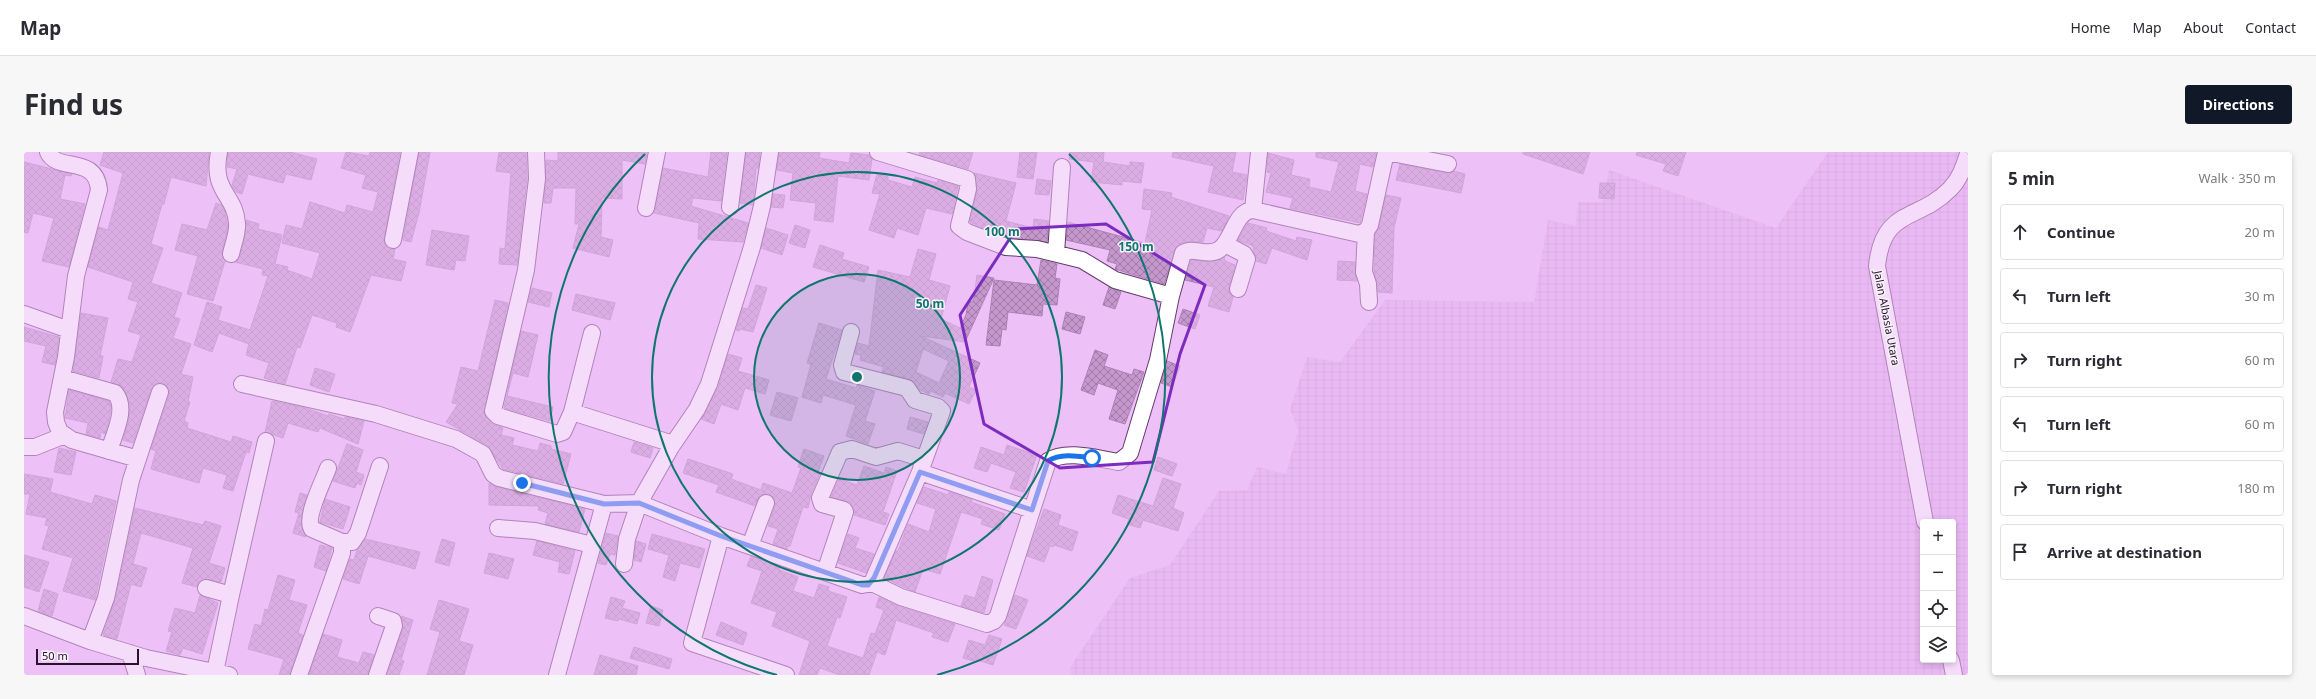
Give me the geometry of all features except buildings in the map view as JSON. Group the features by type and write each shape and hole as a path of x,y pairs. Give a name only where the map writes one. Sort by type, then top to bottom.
{"street":[{"path":"48,152 53,159 90,170 99,185 99,195 76,276 62,378 55,412 56,422 60,432 72,440 138,459"},
{"path":"219,152 216,169 218,178 237,221 231,254"},
{"path":"393,240 410,152"},
{"path":"536,152 537,179 526,270 493,411 498,416 557,434 563,432 572,412 592,333"},
{"path":"646,208 657,152"},
{"path":"730,207 737,152"},
{"path":"624,564 627,539 639,503 673,444 698,409 709,384 752,247 762,206 770,152"},
{"path":"878,152 967,179 969,186 960,220 960,228 1006,247 1056,253 1082,260 1115,280 1171,296"},
{"path":"1253,210 1259,152"},
{"path":"1369,302 1368,284 1364,272 1366,231 1370,225 1386,152 1448,164"},
{"name":"Jalan Albasia Utara","path":"1924,519 1877,266 1878,250 1883,237 1890,227 1951,188 1962,172 1968,154"},
{"path":"1056,253 1062,167"},
{"path":"242,384 376,414 456,439 483,454 493,474 499,478 604,504 639,503 721,536 862,585 872,583 901,597 987,624 994,621 998,616 1048,461 1055,457 1077,456 1119,462 1130,453 1158,360 1171,296 1183,253 1191,250 1214,252 1225,244 1245,211 1253,210 1359,234 1366,231"},
{"path":"1225,244 1244,254 1247,258 1238,289"},
{"path":"24,314 69,330"},
{"path":"851,332 842,365 844,372 908,388 915,400 938,406 942,411 922,466 872,583"},
{"path":"62,378 115,393 120,398 122,407 109,451"},
{"path":"90,641 106,598 121,520 138,459 160,392"},
{"path":"572,412 673,444"},
{"path":"24,447 35,447 64,435"},
{"path":"24,616 90,641 130,653 222,674 231,595 266,441"},
{"path":"825,572 845,512 844,510 822,504 820,498 840,452 852,449 876,457 898,451 922,466 1032,510"},
{"path":"328,468 310,515 309,525 312,528 342,542 352,542 358,533 380,466"},
{"path":"750,546 766,503"},
{"path":"557,675 604,504"},
{"path":"498,528 534,531 592,545"},
{"path":"721,536 692,643 786,675"},
{"path":"299,675 342,558 342,542"},
{"path":"206,588 231,595"},
{"path":"377,675 394,626 393,621 389,618 378,616"},
{"path":"130,653 137,675"},
{"path":"1952,663 1954,675"}],"highlighted area":[{"path":"1106,224 1205,285 1180,354 1153,462 1060,468 984,424 960,315 1016,229"}],"shaded area":[{"path":"1828,152 1968,152 1968,675 1070,675 1071,666 1130,578 1170,565 1219,491 1247,490 1257,467 1286,474 1298,430 1290,409 1307,357 1340,362 1385,300 1534,302 1548,220 1576,226 1578,202 1603,202 1609,170 1776,228"}],"route":[{"path":"522,483 604,504 620,505 639,503 721,536 862,585 868,585 872,583 920,472 1032,510 1048,461 1055,457 1065,456 1092,458"}]}
